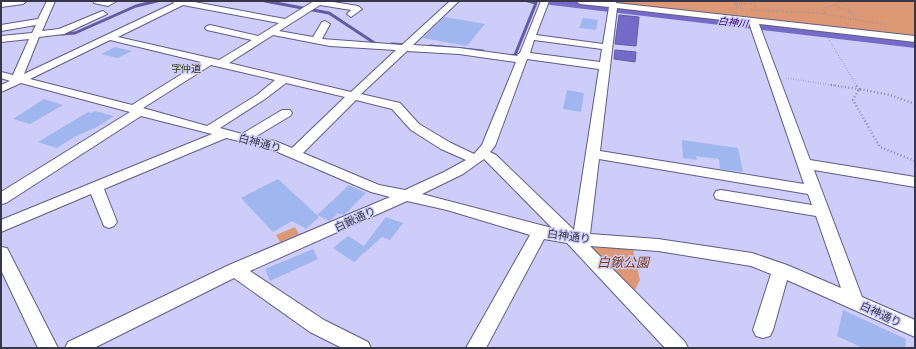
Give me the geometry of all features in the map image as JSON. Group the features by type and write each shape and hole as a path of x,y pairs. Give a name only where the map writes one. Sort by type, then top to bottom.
{"street":[{"path":"3,3 22,1"},
{"path":"18,80 51,1"},
{"path":"97,1 108,3 113,1"},
{"path":"1,88 181,1 287,22"},
{"path":"294,153 455,1"},
{"path":"480,157 488,146 543,1"},
{"path":"580,1 755,24 914,41"},
{"path":"1,199 137,110 215,63 261,39 319,2 358,9 351,14"},
{"path":"614,6 695,14 827,36 914,41"},
{"path":"576,239 593,154 606,47 614,6"},
{"path":"1,39 61,32 103,14"},
{"path":"1,28 42,21"},
{"path":"316,40 325,24"},
{"path":"755,24 854,301"},
{"path":"210,28 261,39"},
{"path":"272,32 330,43 459,51 604,66"},
{"path":"108,37 396,106 415,127 446,146 480,157 491,158 576,239 678,348"},
{"path":"530,37 606,47"},
{"name":"白神通り","path":"1,76 137,110 224,134 270,144 294,153 358,182 376,188 448,205 540,232 576,239 658,245 730,255 752,260 781,270 915,329"},
{"path":"209,130 261,97 284,79"},
{"path":"244,138 286,113"},
{"path":"1,226 224,134"},
{"path":"593,154 814,190"},
{"name":"白鍬通り","path":"75,348 153,308 235,270 407,196 480,157"},
{"path":"805,164 915,182"},
{"path":"96,187 109,222"},
{"path":"721,195 822,212"},
{"path":"476,348 540,232"},
{"path":"1,253 48,348"},
{"path":"235,270 316,326 361,348"},
{"path":"763,330 781,270"}],"path":[{"path":"753,1 757,10"},
{"path":"826,14 826,8 837,6 846,1"},
{"path":"734,4 756,6"},
{"path":"837,6 852,13 855,18"},
{"path":"745,10 780,10 826,14 893,26"},
{"path":"827,36 859,89"},
{"path":"773,76 890,95 915,104"},
{"path":"859,89 853,100 880,147 915,160"}],"green space":[{"path":"614,1 915,1 915,37 616,4"},
{"path":"295,227 299,234 280,242 276,235"},
{"name":"白鍬公園","path":"589,247 633,249 640,280 635,290"}],"shaded area":[{"path":"619,15 639,17 636,46 615,44"},
{"path":"615,50 636,52 635,62 614,59"}],"building":[{"path":"444,17 485,24 467,46 423,38"},
{"path":"583,18 598,20 596,30 579,28"},
{"path":"115,47 132,51 118,58 101,54"},
{"path":"567,90 584,93 581,112 563,109"},
{"path":"44,99 63,105 30,124 13,119"},
{"path":"95,111 114,116 97,127 76,136 57,148 38,142 88,112 91,113"},
{"path":"682,140 738,148 743,172 720,169 719,159 696,156 697,160 683,158"},
{"path":"278,179 319,217 306,229 292,221 273,232 241,198"},
{"path":"349,185 366,193 344,215 338,213 330,221 317,215"},
{"path":"386,217 403,223 390,240 382,237 354,262 333,248 348,236 364,246"},
{"path":"313,249 318,259 270,281 265,269"},
{"path":"843,310 906,339 905,348 863,348 837,336"}],"waterway":[{"path":"61,34 75,33 136,6 157,1"},
{"path":"265,1 329,13 376,44 379,44"},
{"path":"509,56 515,55 536,3 528,1"},
{"name":"白神川","path":"551,1 915,43"},
{"path":"392,44 407,45"},
{"path":"430,46 483,51"}],"district":[{"name":"字仲道","path":"186,68"}]}
